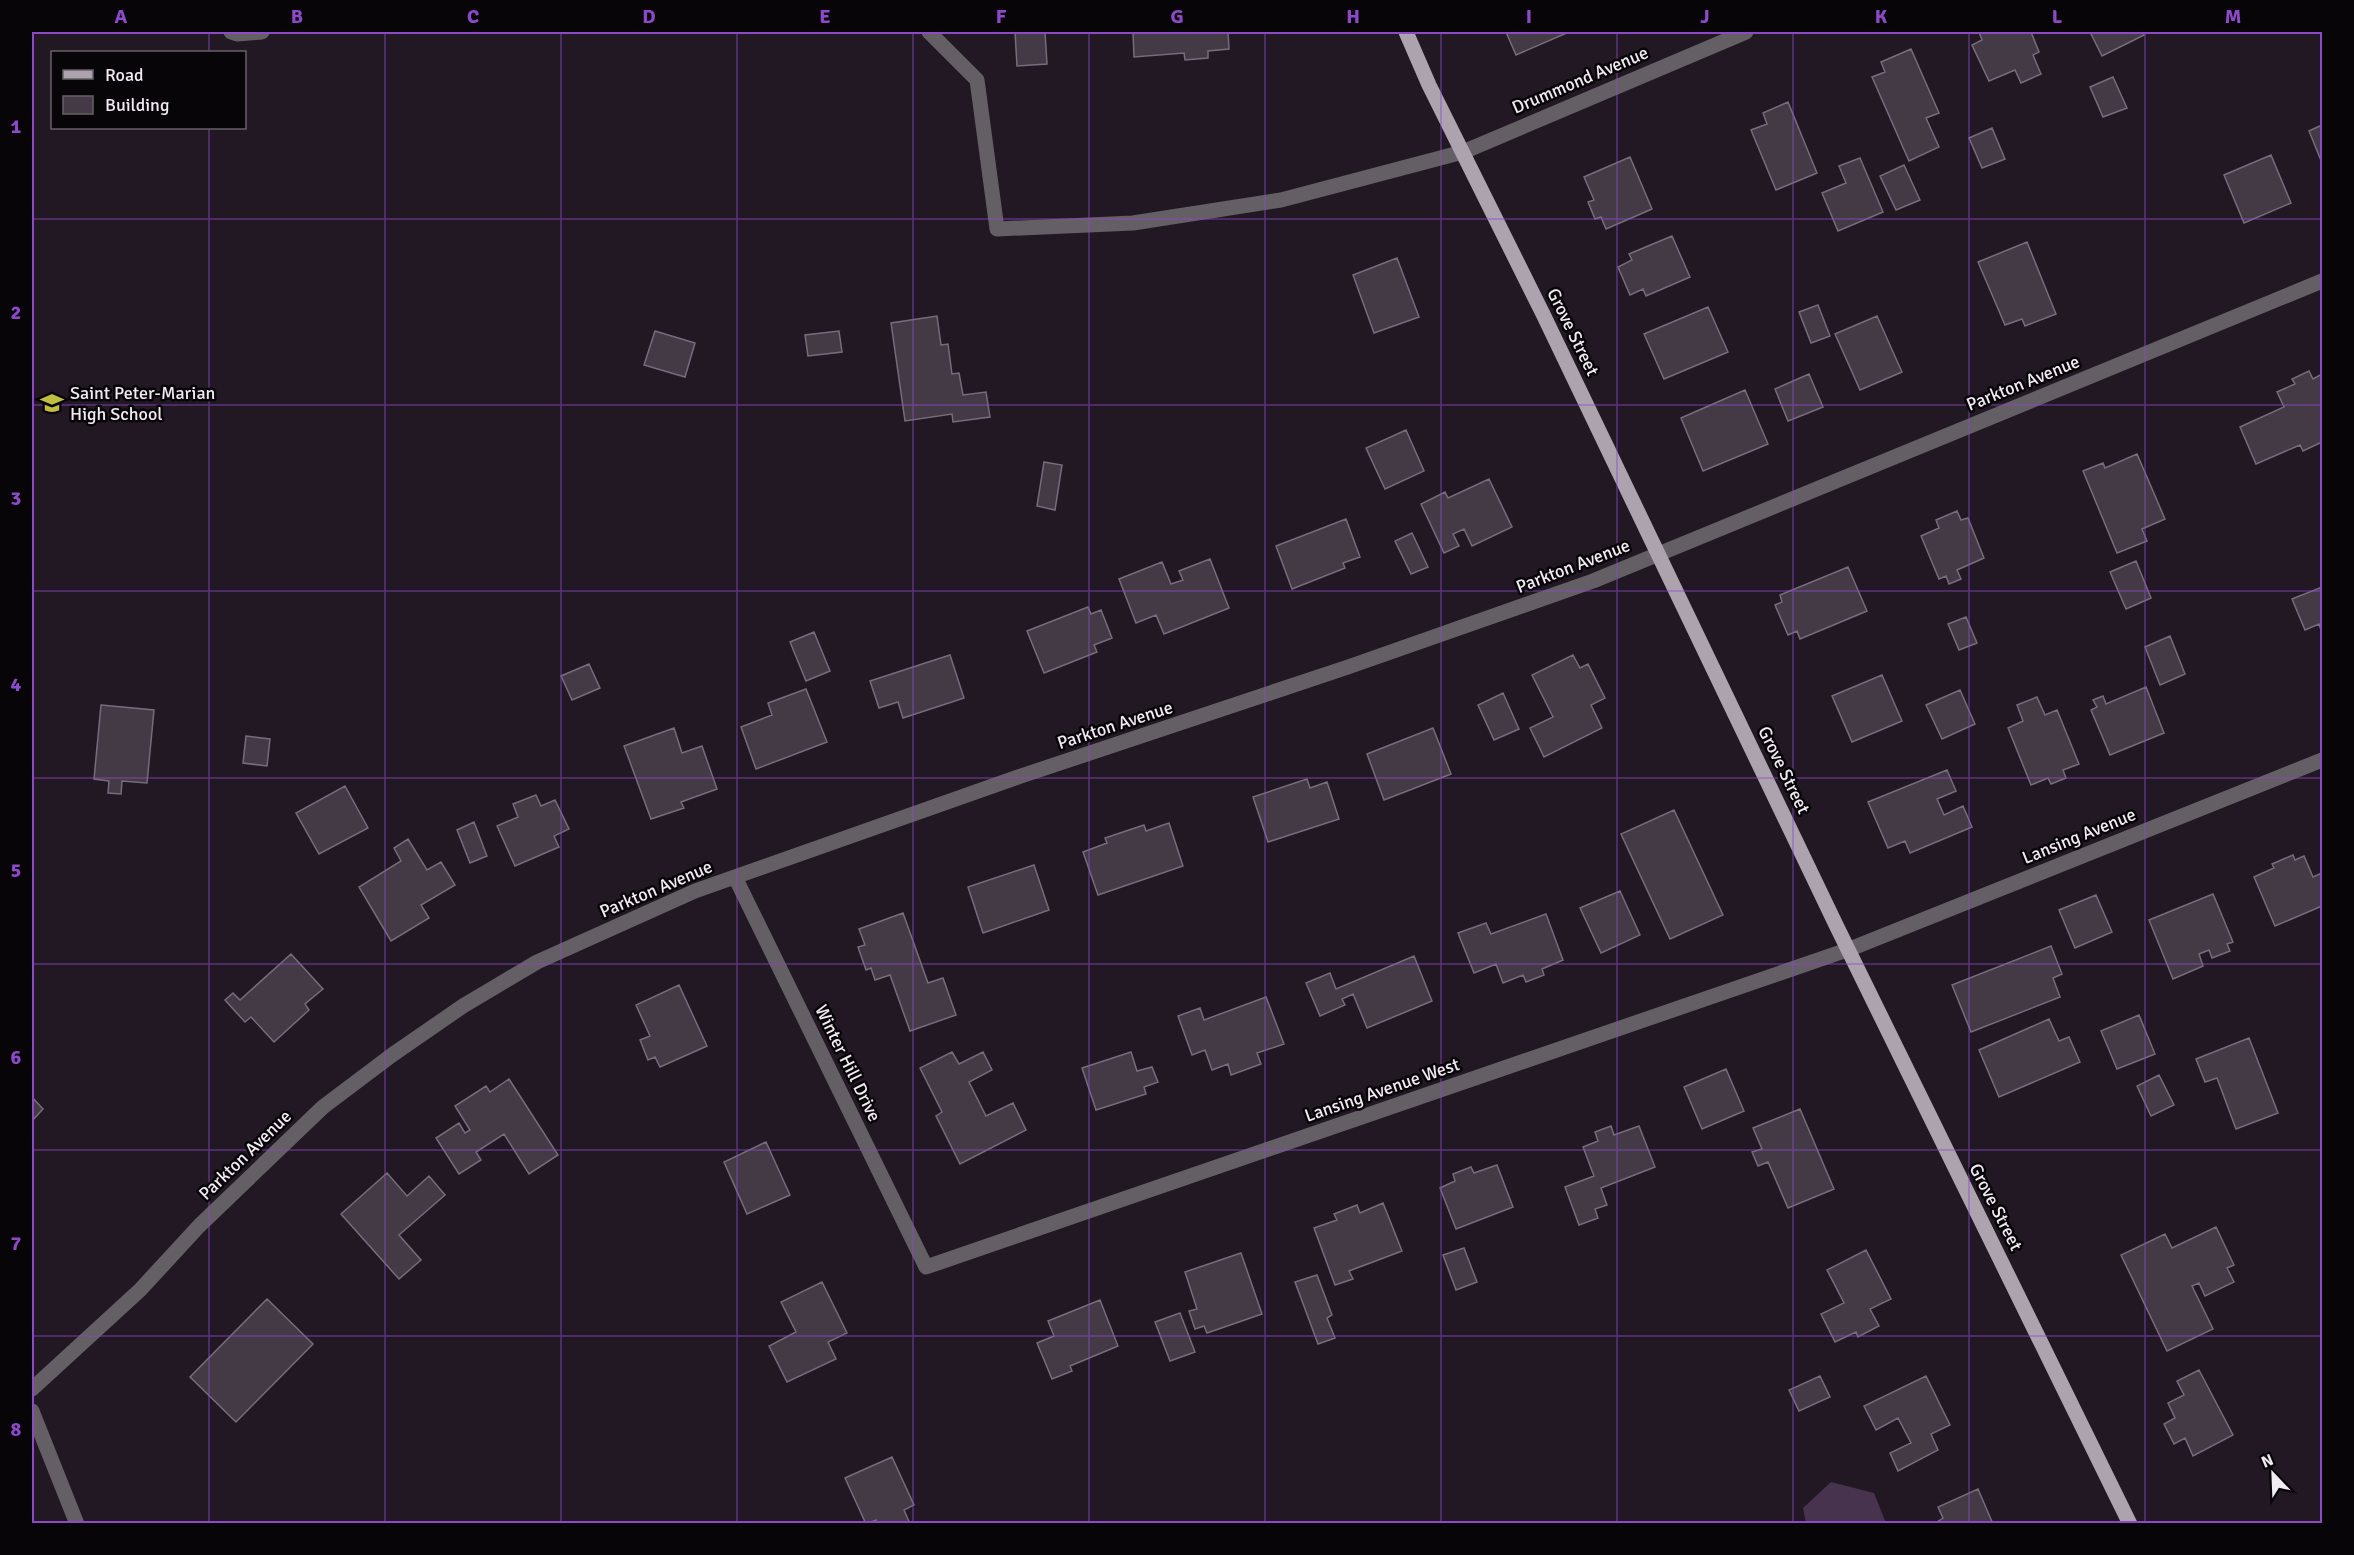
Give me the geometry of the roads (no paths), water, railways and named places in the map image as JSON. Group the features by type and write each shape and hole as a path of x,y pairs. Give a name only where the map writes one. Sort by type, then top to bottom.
{"main road":[{"name":"Grove Street","path":"1406,32 1429,85 2130,1524"}],"street":[{"path":"231,32 237,34 262,32"},
{"name":"Drummond Avenue","path":"929,32 977,80 997,229 1133,224 1281,200 1462,152 1746,32"},
{"name":"Parkton Avenue","path":"32,1389 140,1290 206,1219 315,1114 392,1054 463,1006 537,962 695,891 1010,780 1348,667 1593,581 2322,280"},
{"name":"Lansing Avenue","path":"1850,949 2322,760"},
{"name":"Winter Hill Drive","path":"735,877 926,1267"},
{"name":"Lansing Avenue West","path":"926,1267 1850,949"},
{"path":"32,1411 77,1524"}],"place":[{"name":"Saint Peter-Marian High School","path":"52,403"}]}
